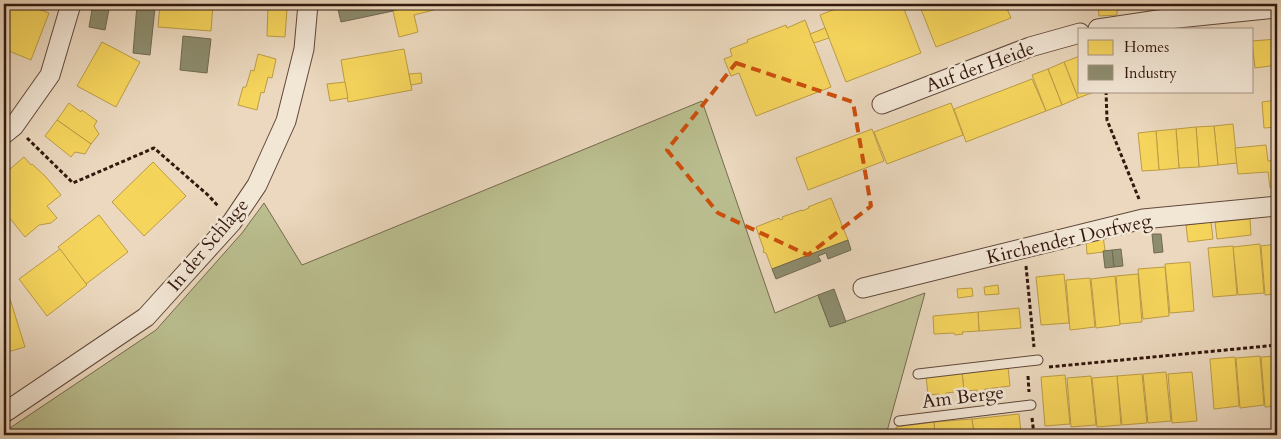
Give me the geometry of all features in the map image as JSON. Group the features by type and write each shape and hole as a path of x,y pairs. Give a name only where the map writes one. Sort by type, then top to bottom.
{"street":[{"path":"4,134 14,126 50,75 71,4"},
{"name":"In der Schlage","path":"4,413 146,317 232,222 257,185 286,121 304,48 308,4"},
{"path":"1105,28 1158,20 1277,8"},
{"name":"Auf der Heide","path":"882,104 1030,47 1078,34"},
{"name":"Kirchender Dorfweg","path":"863,288 1147,218 1277,206"}],"lane":[{"name":"Am Berge","path":"918,374 1040,364"},
{"name":"Am Berge","path":"900,421 1031,405"}],"path":[{"path":"1106,92 1107,120 1147,218"},
{"path":"32,144 74,183 154,148 209,196"},
{"path":"1025,248 1034,349 1040,364"},
{"path":"1034,435 1027,371 1040,364 1277,345"}],"highlighted area":[{"path":"736,63 853,102 871,206 808,255 718,213 667,150"}],"green space":[{"path":"702,101 775,313 818,295 830,327 925,293 886,435 4,435 4,432 156,330 242,233 264,203 302,265"}],"building: Homes":[{"path":"11,4 25,4 49,13 31,60 4,49 4,22"},
{"path":"160,4 213,4 211,31 158,27"},
{"path":"392,4 421,4 393,11"},
{"path":"421,4 432,4 434,10 414,15 418,32 399,37 393,11"},
{"path":"842,4 902,4 921,53 846,82 820,15 838,8"},
{"path":"902,4 917,4 904,9"},
{"path":"919,4 1005,4 1011,18 936,47"},
{"path":"1098,4 1129,4 1129,9 1117,10 1117,15 1099,16"},
{"path":"1137,4 1182,4 1183,9 1149,12 1149,6 1138,7"},
{"path":"268,8 287,9 285,37 267,36"},
{"path":"805,20 831,87 756,116 739,73 731,76 724,59 732,56 730,49 748,42 747,40 786,25 787,28"},
{"path":"825,28 829,38 814,43 810,34"},
{"path":"1277,39 1277,65 1255,68 1254,41"},
{"path":"102,42 140,62 116,107 77,86"},
{"path":"404,49 412,90 348,102 341,60"},
{"path":"258,54 276,59 272,78 268,77 264,93 261,92 257,110 238,105 243,87 246,87 251,70 254,71"},
{"path":"1078,57 1078,92 1094,92 1078,98 1064,62"},
{"path":"1064,62 1078,98 1062,105 1048,69"},
{"path":"1048,69 1062,105 1046,111 1032,75"},
{"path":"421,73 422,83 411,85 409,74"},
{"path":"1032,79 1046,111 966,142 954,109"},
{"path":"345,82 348,98 330,101 327,84"},
{"path":"1277,100 1277,127 1264,128 1262,102"},
{"path":"69,103 97,121 94,126 99,134 91,144 57,120"},
{"path":"951,103 963,135 887,164 874,132"},
{"path":"57,120 91,144 85,154 75,152 71,157 45,136"},
{"path":"1233,124 1237,163 1218,165 1214,126"},
{"path":"1214,126 1218,165 1199,167 1196,127"},
{"path":"1196,127 1199,167 1179,168 1176,129"},
{"path":"872,129 884,161 808,190 796,158"},
{"path":"1176,129 1179,168 1159,170 1156,131"},
{"path":"1156,131 1159,170 1142,171 1138,133"},
{"path":"1266,145 1268,161 1277,160 1277,187 1270,188 1268,172 1238,174 1235,148"},
{"path":"24,157 46,177 61,195 47,206 57,218 51,223 39,225 25,237 4,211 4,174"},
{"path":"153,162 186,196 144,236 112,202"},
{"path":"831,198 848,240 772,269 766,253 763,252 764,250 756,227 779,218 780,220 783,219 782,217 802,211"},
{"path":"99,215 128,252 86,284 58,247"},
{"path":"1250,219 1251,235 1217,239 1215,222"},
{"path":"1211,222 1213,239 1188,242 1186,225"},
{"path":"1103,236 1105,250 1103,252 1087,254 1086,240"},
{"path":"1260,244 1264,293 1238,295 1233,247"},
{"path":"1277,244 1277,294 1265,295 1261,246"},
{"path":"1233,246 1237,295 1213,297 1208,248"},
{"path":"60,249 87,285 47,316 19,279"},
{"path":"1190,262 1194,311 1170,313 1165,264"},
{"path":"1165,267 1169,316 1143,319 1138,269"},
{"path":"1064,274 1069,323 1041,325 1036,277"},
{"path":"1138,274 1142,322 1120,324 1116,276"},
{"path":"1115,276 1120,325 1096,328 1091,279"},
{"path":"1090,278 1095,327 1070,330 1066,280"},
{"path":"998,285 999,294 985,295 984,287"},
{"path":"972,288 973,296 958,298 957,289"},
{"path":"10,299 25,347 4,353 4,301"},
{"path":"1019,308 1021,328 979,331 978,312"},
{"path":"978,312 979,331 962,332 963,334 955,335 954,333 934,334 933,316"},
{"path":"1260,356 1264,405 1240,408 1236,358"},
{"path":"1277,356 1277,406 1265,407 1261,357"},
{"path":"1235,357 1239,406 1214,409 1210,359"},
{"path":"1008,367 1010,386 985,389 985,392 977,392 977,390 964,391 962,372"},
{"path":"962,372 964,391 946,393 946,396 939,396 939,394 928,395 926,376"},
{"path":"1166,372 1171,421 1148,423 1143,374"},
{"path":"1192,372 1197,421 1172,423 1168,374"},
{"path":"1142,374 1147,423 1122,425 1117,376"},
{"path":"1065,375 1070,424 1045,426 1041,377"},
{"path":"1091,376 1096,425 1071,427 1067,378"},
{"path":"1117,376 1121,425 1097,427 1092,378"},
{"path":"1019,414 1021,432 1001,435 974,435 972,419"},
{"path":"972,419 974,435 935,435 934,422"},
{"path":"934,422 935,435 897,435 896,427"}],"building: Industry":[{"path":"93,4 110,4 105,30 89,27"},
{"path":"392,4 393,11 341,22 337,5"},
{"path":"137,5 155,8 150,55 133,53"},
{"path":"183,36 211,39 207,73 180,70"},
{"path":"1152,234 1161,234 1163,252 1154,253"},
{"path":"848,240 851,250 828,259 826,253 818,256 821,261 776,279 772,269"},
{"path":"1121,249 1123,266 1114,267 1112,250"},
{"path":"1112,250 1114,267 1105,268 1103,251"},
{"path":"834,289 846,322 830,327 818,295"}]}
